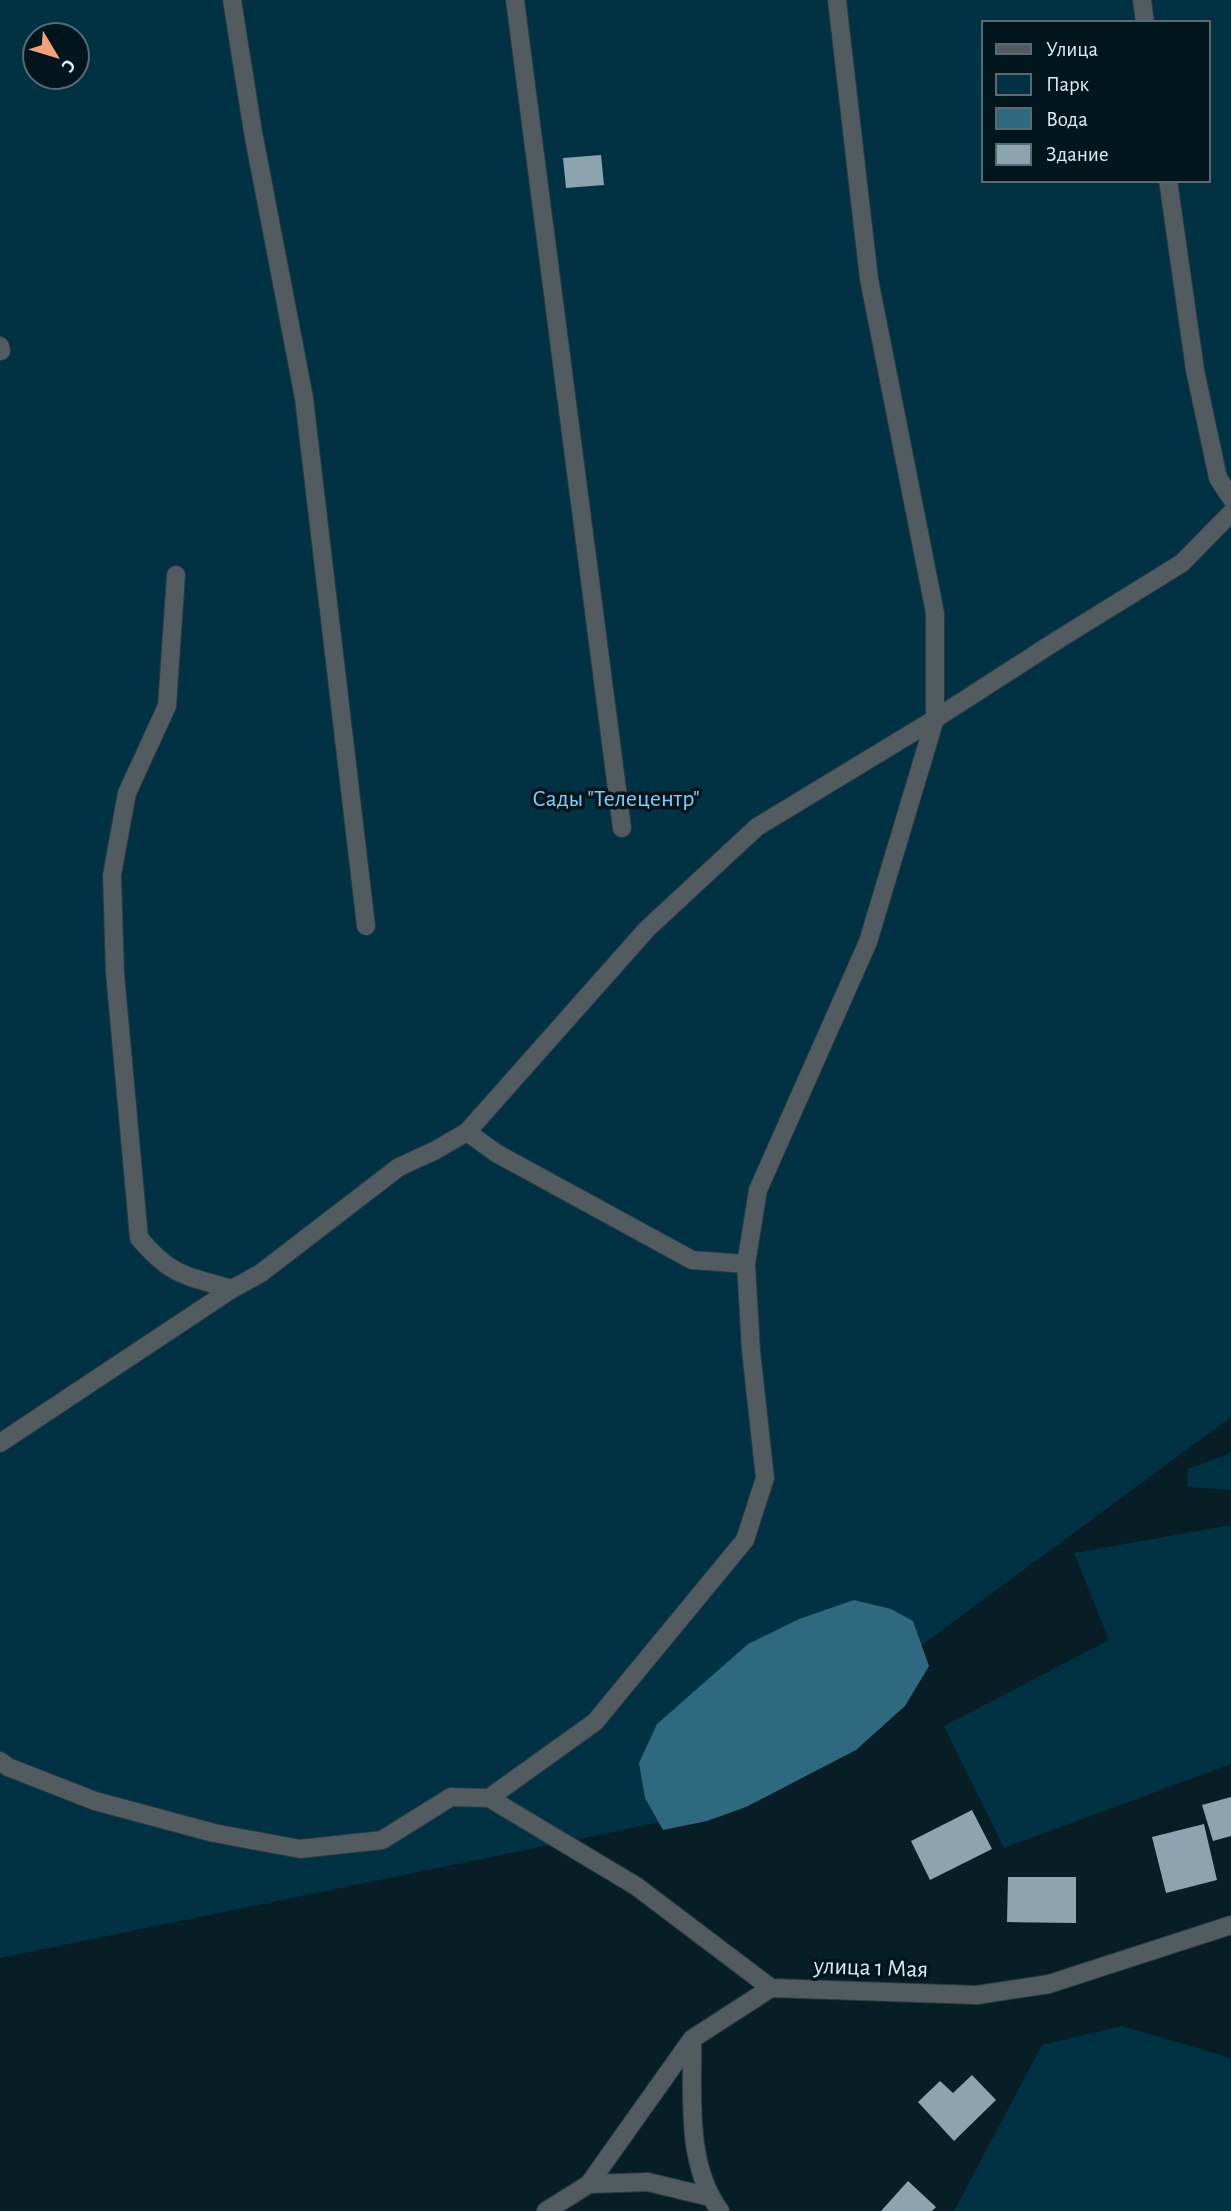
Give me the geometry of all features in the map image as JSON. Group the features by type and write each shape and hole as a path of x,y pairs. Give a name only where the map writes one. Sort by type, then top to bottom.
{"street":[{"path":"232,0 253,132 304,398 366,926"},
{"path":"515,0 622,828"},
{"path":"489,1798 595,1722 745,1540 765,1478 751,1351 746,1264 758,1190 868,942 935,719 935,613 869,279 837,0"},
{"path":"1142,0 1145,21"},
{"path":"1168,182 1195,370 1218,478 1231,498"},
{"path":"0,1443 232,1289 261,1273 399,1167 467,1132 648,929 757,827 935,719 1182,563 1231,513"},
{"path":"176,575 167,706 127,793 112,875 115,973 139,1238 157,1259 178,1274 232,1289"},
{"path":"467,1132 496,1153 692,1260 746,1264"},
{"path":"0,1761 8,1767 95,1801 214,1833 300,1849 382,1840 451,1797 489,1798 636,1886 771,1988 692,2039 589,2184 547,2211"},
{"name":"улица 1 Мая","path":"771,1988 977,1995 1049,1984 1231,1925"},
{"path":"692,2039 695,2145 715,2204"},
{"path":"589,2184 648,2182 715,2204"}],"green space":[{"name":"Сады \"Телецентр\"","path":"0,0 1231,0 1231,1417 690,1816 0,1958"},
{"path":"1231,1451 1231,1490 1187,1487 1188,1469"},
{"path":"1231,1525 1231,1764 1004,1848 944,1726 1109,1640 1074,1553"},
{"path":"1122,2026 1231,2058 1231,2211 954,2211 1042,2045"}],"water":[{"path":"854,1600 891,1609 913,1621 929,1666 905,1706 856,1750 746,1807 707,1821 663,1830 645,1798 639,1763 657,1724 748,1644 799,1619"}],"building":[{"path":"601,155 604,185 566,188 563,158"},
{"path":"1231,1797 1231,1836 1213,1841 1202,1805"},
{"path":"972,1810 992,1849 930,1880 911,1841"},
{"path":"1204,1824 1217,1880 1166,1893 1152,1837"},
{"path":"1008,1877 1076,1877 1076,1923 1007,1922"},
{"path":"972,2075 996,2100 954,2141 918,2102 940,2081 953,2093"},
{"path":"908,2181 936,2207 932,2211 881,2211"}]}
